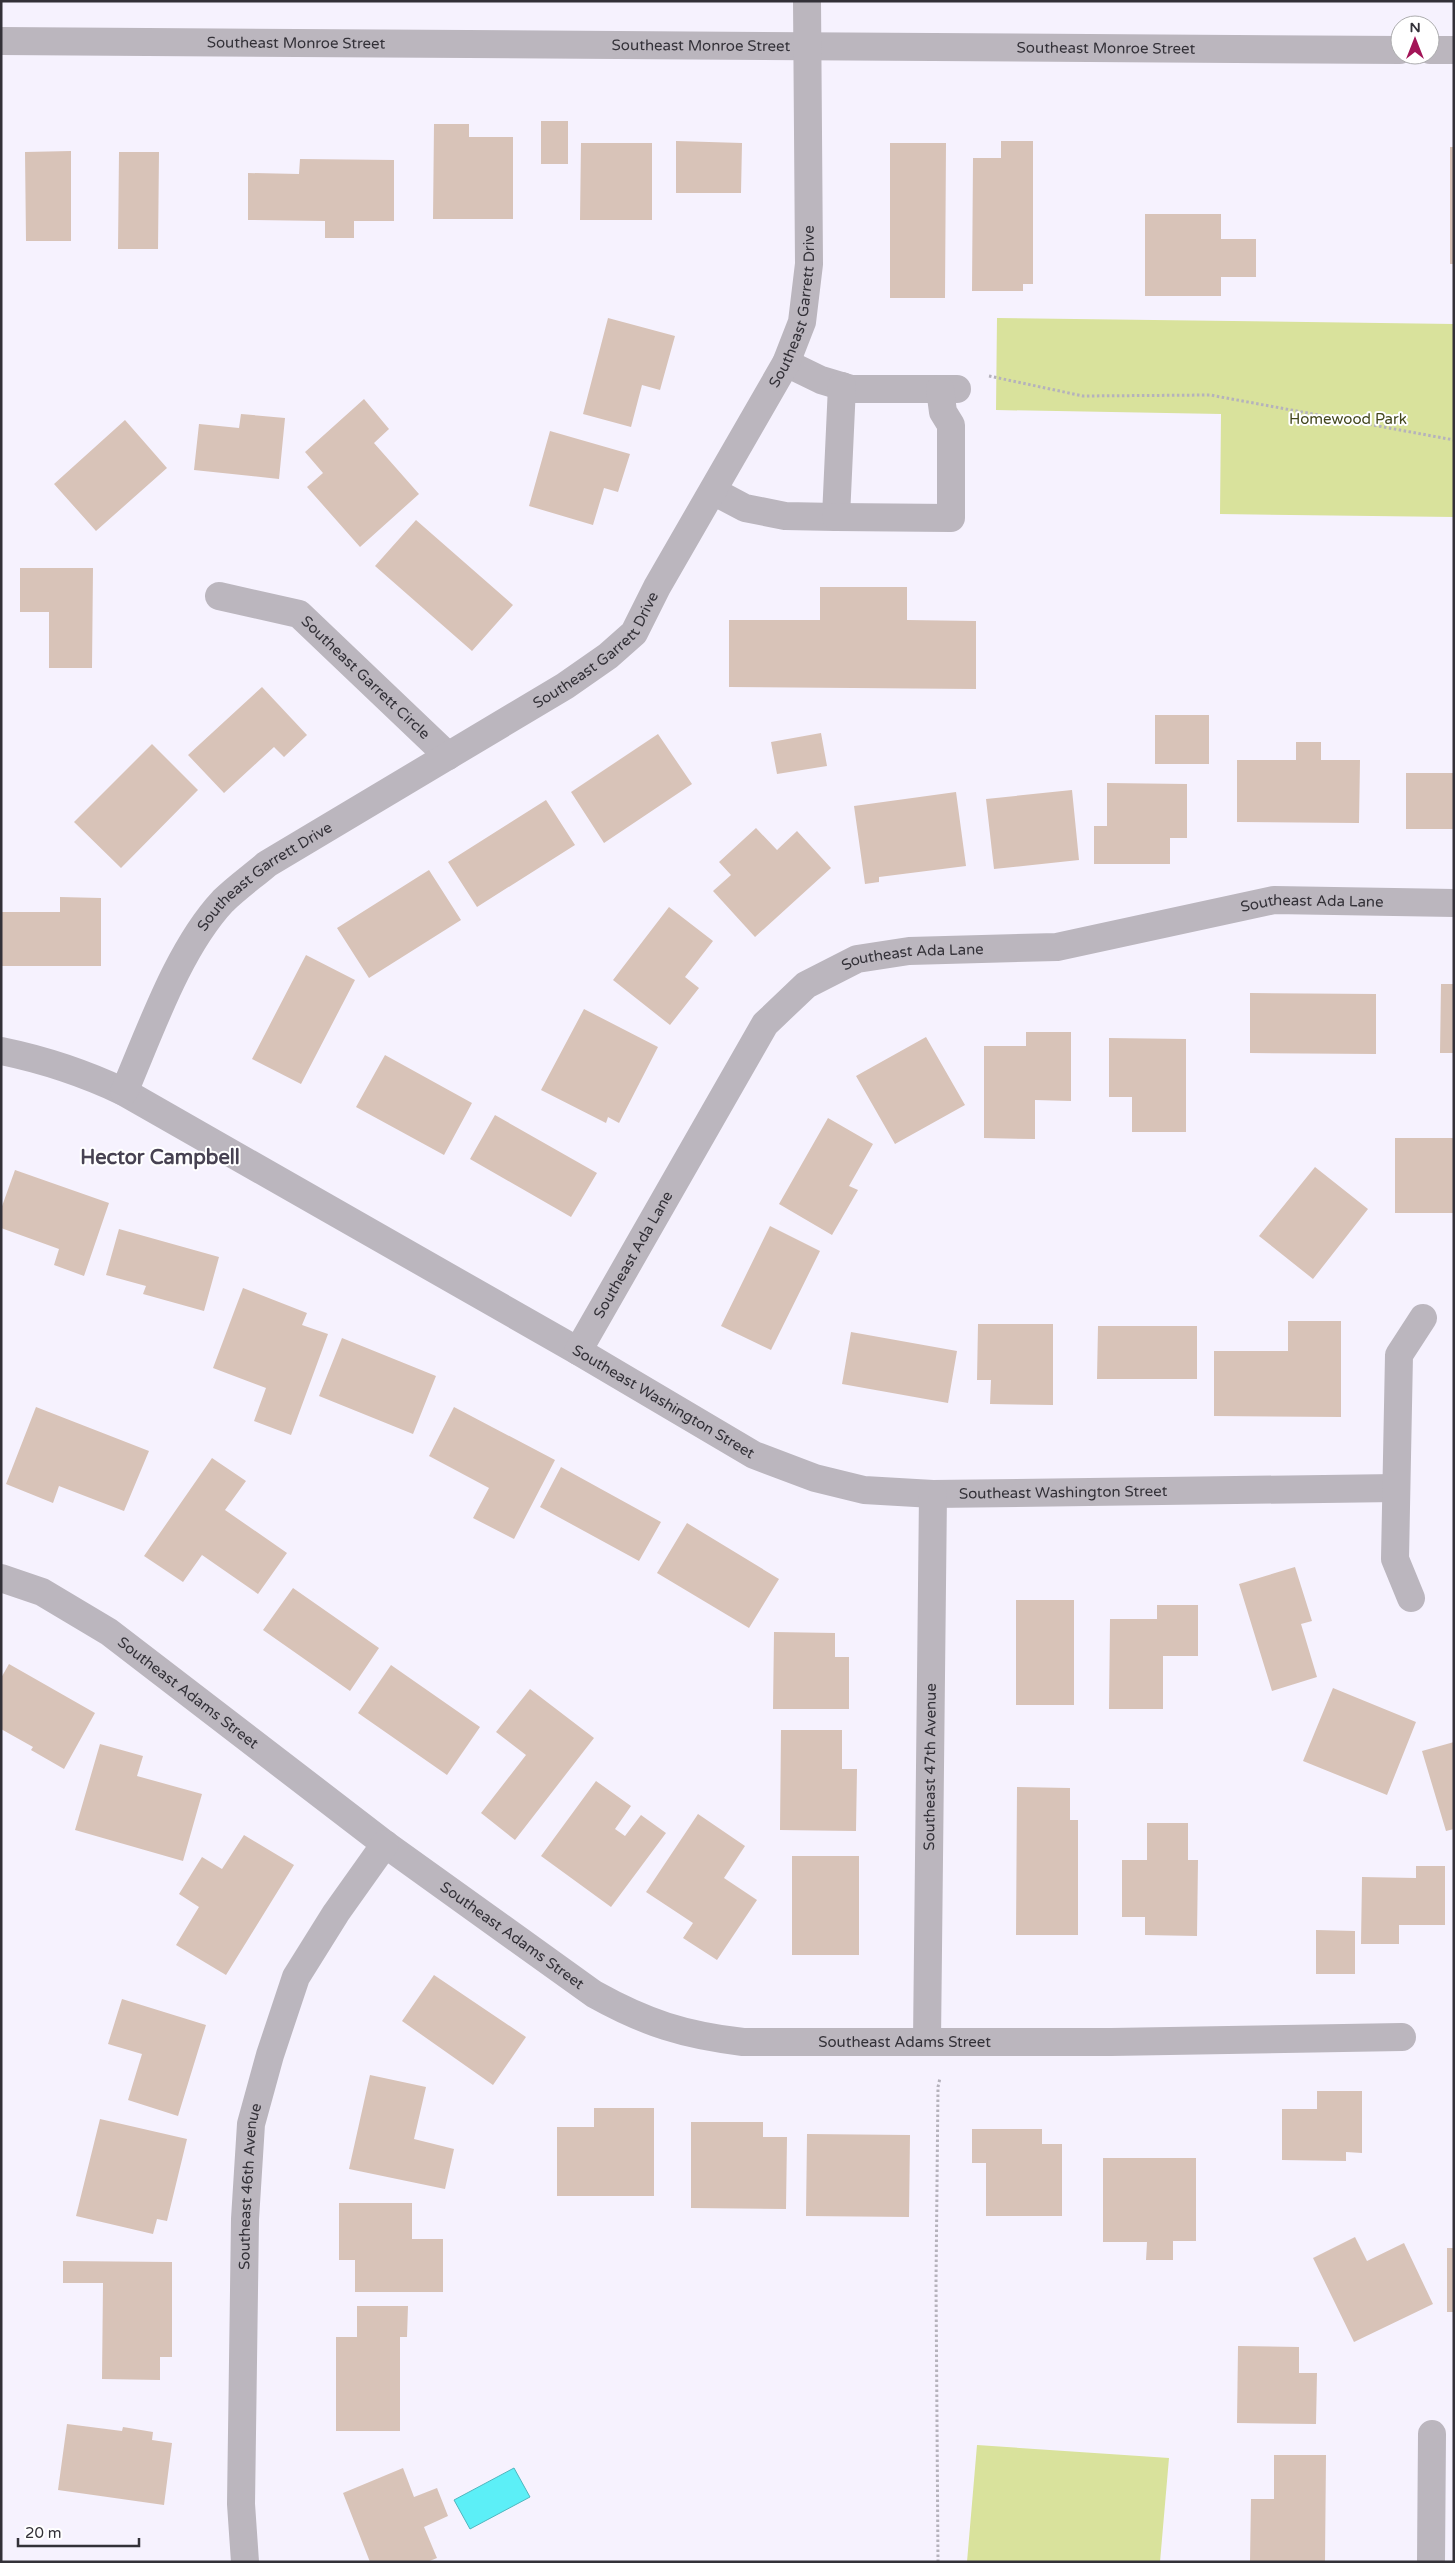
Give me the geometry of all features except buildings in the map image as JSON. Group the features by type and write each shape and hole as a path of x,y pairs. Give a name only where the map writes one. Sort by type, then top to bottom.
{"street":[{"path":"806,46 807,1"},
{"name":"Southeast Monroe Street","path":"1,41 1390,50"},
{"name":"Southeast Garrett Drive","path":"124,1092 186,953 203,926 223,901 267,864 565,686 608,656 634,632 786,363 802,322 809,264 806,46"},
{"path":"1440,50 1454,50"},
{"path":"713,491 745,508 785,516 951,518 951,425 943,412 949,389 852,389 821,380 786,363"},
{"path":"836,517 842,386"},
{"name":"Southeast Garrett Circle","path":"219,596 299,614 448,756"},
{"name":"Southeast Ada Lane","path":"578,1350 765,1024 806,985 857,960 910,951 1057,947 1274,900 1454,903"},
{"name":"Southeast Washington Street","path":"1,1051 46,1060 89,1076 124,1092 578,1350 754,1454 815,1478 864,1490 933,1494 1396,1488"},
{"path":"1411,1598 1395,1559 1399,1355 1423,1318"},
{"name":"Southeast 47th Avenue","path":"933,1494 939,2041"},
{"name":"Southeast Adams Street","path":"1,1578 42,1592 109,1632 385,1844 594,1994 660,2026 701,2037 742,2042 1111,2042 1402,2037"},
{"name":"Southeast 46th Avenue","path":"245,2562 241,2504 245,2219 251,2124 270,2055 296,1977 336,1912 385,1844"},
{"path":"1431,2562 1432,2434"}],"path":[{"path":"949,389 986,376 1083,396 1210,395 1454,440"},
{"path":"938,2562 936,2293 939,2041"}],"green space":[{"name":"Homewood Park","path":"997,318 1454,324 1454,517 1220,514 1221,414 996,410"},
{"path":"977,2445 1169,2458 1160,2562 967,2562"}],"water":[{"path":"514,2468 530,2497 470,2529 454,2500"}],"district":[{"name":"Hector Campbell","path":"160,1157"}]}
